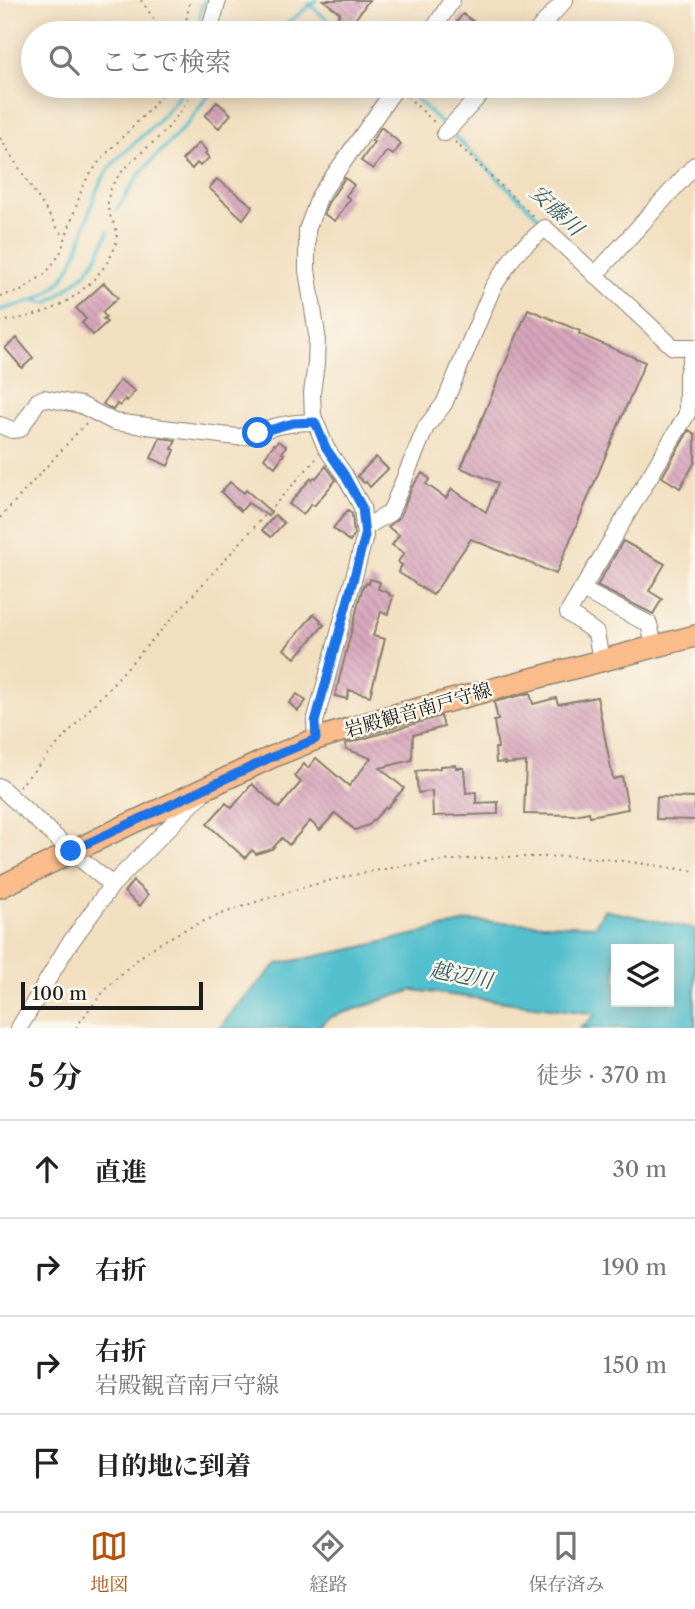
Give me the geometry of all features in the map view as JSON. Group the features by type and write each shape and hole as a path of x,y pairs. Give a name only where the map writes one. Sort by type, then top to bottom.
{"main road":[{"name":"岩殿観音南戸守線","path":"0,887 71,851 316,739 391,716 695,636"}],"street":[{"path":"212,21 218,0"},
{"path":"438,21 452,0"},
{"path":"547,21 565,0"},
{"path":"316,739 315,722 365,536 362,507 326,448 315,422 312,402 317,335 307,270 307,230 320,195 396,98"},
{"path":"445,134 477,98"},
{"path":"595,275 695,165"},
{"path":"364,528 390,513 426,427 444,404 493,287 516,253 545,228 673,347 694,347 687,375 687,414 568,613 596,633 601,660"},
{"path":"0,425 12,430 20,429 38,401 44,398 81,405 114,422 237,437 246,437 293,423 315,422"},
{"path":"582,590 649,624 654,646"},
{"path":"19,1028 67,947 112,885 211,786"},
{"path":"5,792 112,885"}],"path":[{"path":"141,0 155,21"},
{"path":"186,21 190,0"},
{"path":"0,296 31,286 46,273 60,254 84,183 100,159 158,98"},
{"path":"0,322 51,310 94,281 110,257 117,235 107,204 112,186 164,132 189,98"},
{"path":"409,98 545,228"},
{"path":"0,138 66,238"},
{"path":"0,518 96,413"},
{"path":"5,792 326,448"},
{"path":"76,1028 116,980 160,943 232,910 319,882 416,864 506,856 577,857 695,871"}],"water":[{"name":"越辺川","path":"604,910 695,929 695,1028 580,1028 597,1014 413,990 331,1017 317,1028 220,1028 233,1010 277,964 471,921 595,926"}],"building":[{"path":"323,0 369,0 354,21 337,21 340,13"},
{"path":"463,14 472,21 457,21"},
{"path":"217,102 231,114 219,128 205,116"},
{"path":"381,127 401,144 393,155 387,151 373,169 361,161"},
{"path":"199,143 207,151 205,153 209,158 200,166 197,163 192,169 182,160"},
{"path":"345,178 354,185 346,196 350,199 335,221 324,214"},
{"path":"217,179 253,206 243,219 209,188"},
{"path":"104,283 118,298 102,312 106,317 103,319 107,322 93,335 82,323 86,319 76,308"},
{"path":"528,309 645,362 556,574 471,539 433,595 398,572 402,565 398,562 404,553 392,545 399,535 388,527 400,517 412,487 422,473 430,479 426,484 446,498 452,489 486,512 498,483 461,468"},
{"path":"17,338 33,358 22,368 5,348"},
{"path":"120,380 135,391 127,401 125,399 120,406 117,404 113,410 103,404"},
{"path":"689,430 695,434 695,462 680,488 662,477"},
{"path":"160,438 176,440 168,466 151,458"},
{"path":"278,441 286,446 275,467 264,458"},
{"path":"376,457 388,469 370,487 357,476"},
{"path":"326,466 336,480 303,515 289,504 311,478 316,478"},
{"path":"230,482 244,493 246,490 271,512 268,516 248,503 241,511 233,504 221,492"},
{"path":"348,510 352,514 354,535 350,542 333,528"},
{"path":"275,515 284,523 271,537 262,530"},
{"path":"623,541 665,564 649,591 662,599 653,614 597,586"},
{"path":"370,579 380,582 378,589 393,596 388,614 381,612 373,636 385,639 370,696 349,690 347,699 335,696 363,585 369,584"},
{"path":"314,614 324,625 295,658 284,649"},
{"path":"530,693 533,704 556,698 558,704 597,697 613,779 622,777 628,809 590,816 589,812 575,815 524,814 526,762 496,763 495,748 498,748 494,721 498,720 494,702"},
{"path":"297,694 306,701 298,711 289,703"},
{"path":"441,716 444,727 413,735 412,760 380,768 404,788 369,825 355,830 335,813 320,830 310,821 289,845 282,838 272,849 256,854 252,850 245,858 207,824 226,803 232,808 252,784 279,808 301,782 294,776 304,764 308,768 316,758 349,786 371,758 346,749 345,744"},
{"path":"456,765 456,768 464,768 466,793 476,792 476,803 498,802 498,814 433,816 432,791 418,793 416,771"},
{"path":"657,797 695,798 695,820 656,819"},
{"path":"133,881 148,895 140,906 124,892"}],"waterway":[{"path":"199,21 205,0"},
{"path":"291,21 316,0"},
{"name":"安藤川","path":"309,4 329,21"},
{"path":"0,310 39,298 61,280 77,252 92,203 106,173 122,154 161,118 177,98"},
{"path":"116,210 142,171 188,123 206,98"},
{"name":"安藤川","path":"415,98 444,126"},
{"name":"安藤川","path":"452,134 545,223"},
{"path":"34,300 48,303 78,280 94,262 108,232"}],"route":[{"path":"71,851 316,739 315,722 365,536 362,507 326,448 315,422 293,423 258,433"}]}
